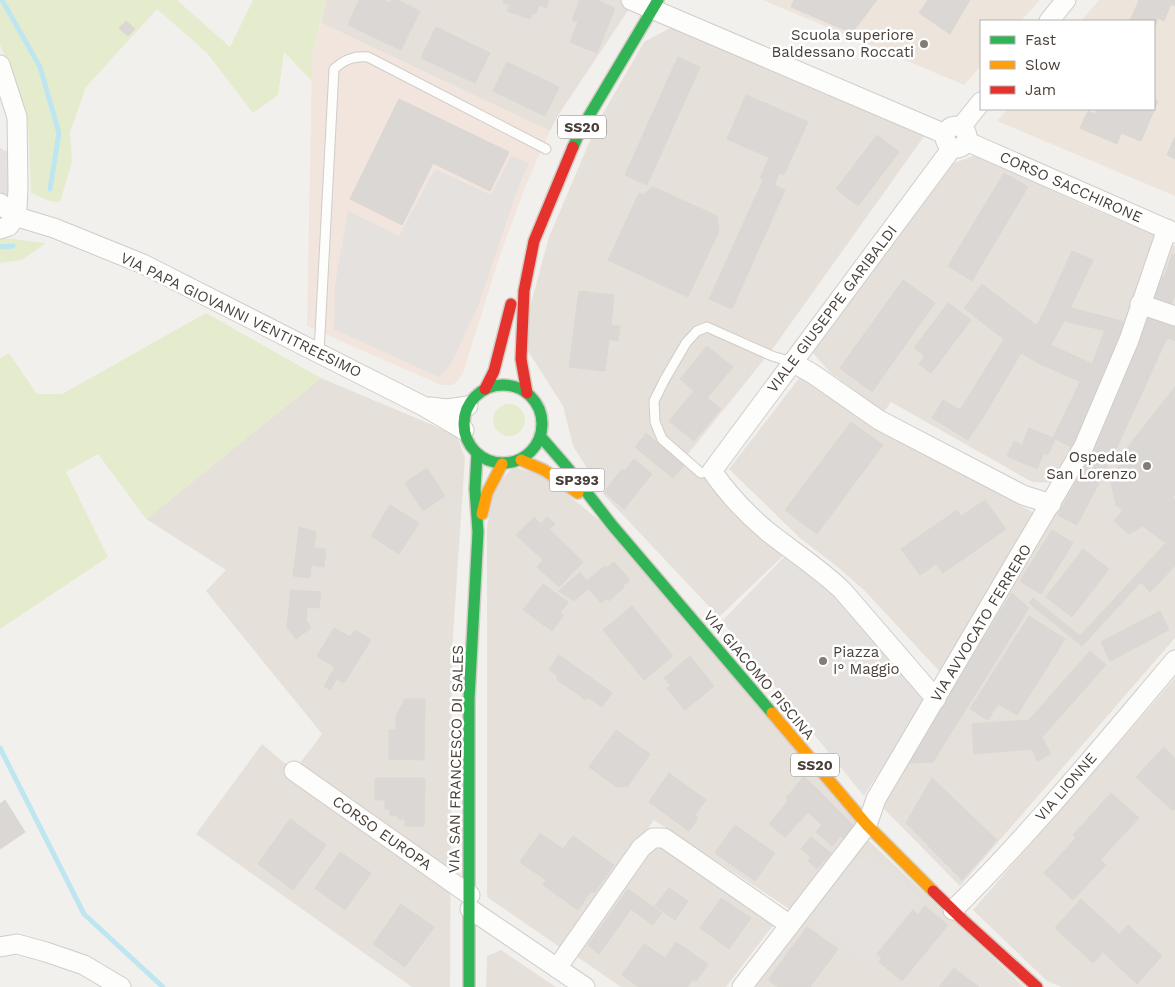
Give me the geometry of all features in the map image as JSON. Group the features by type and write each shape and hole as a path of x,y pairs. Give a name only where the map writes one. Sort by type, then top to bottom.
{"main road":[{"name":"SS20","path":"527,393 521,359 521,340 524,291 534,241 580,131 655,5"},
{"name":"SS20","path":"485,389 494,371 506,327 514,286 530,254"},
{"path":"496,385 518,387 527,393 536,402 541,412 543,424 541,437 536,446 520,460 502,464 489,461 477,454 471,447 464,430 464,418 468,406 475,396 485,389 496,385"},
{"name":"VIA GIACOMO PISCINA","path":"541,437 612,525 867,826 953,910 1037,987"},
{"path":"477,454 475,489 478,532"},
{"name":"VIA GIACOMO PISCINA","path":"520,460 544,470 580,495 612,525"},
{"path":"478,532 487,494 502,464"},
{"name":"VIA SAN FRANCESCO DI SALES","path":"469,987 469,699 478,532"}],"street":[{"name":"CORSO SACCHIRONE","path":"631,0 655,5 1171,231"},
{"path":"1050,20 1066,0"},
{"path":"0,65 17,117 18,188 17,209 7,210 9,226 0,229"},
{"name":"VIALE GIUSEPPE GARIBALDI","path":"712,471 980,103"},
{"name":"VIA PAPA GIOVANNI VENTITREESIMO","path":"7,210 144,264 425,407 464,430"},
{"name":"VIA AVVOCATO FERRERO","path":"742,987 867,826 876,798 1084,446 1129,340 1140,304 1171,231"},
{"path":"1140,304 1175,316"},
{"path":"792,362 879,420 1024,495 1051,504"},
{"name":"VIA PAPA GIOVANNI VENTITREESIMO","path":"425,407 447,409 468,406"},
{"path":"712,471 723,487 766,530 828,577 842,590 936,699"},
{"name":"VIA LIONNE","path":"953,910 983,880 1074,780 1175,660"},
{"name":"CORSO EUROPA","path":"294,771 584,987"},
{"path":"557,968 641,848 652,838 664,838 790,925"},
{"path":"0,947 17,944 46,952 84,965 120,987"}],"lane":[{"path":"319,354 334,69 342,62 356,56 368,57 546,149"},
{"path":"712,471 701,472 662,439 656,422 654,401 664,379 686,343 697,331 707,327 772,356 792,362"}],"shaded area":[{"path":"326,0 638,0 627,12 557,117 550,131 321,23"},
{"name":"Scuola superiore Baldessano Roccati","path":"763,0 1040,0 1022,20 980,20 980,67 964,85"},
{"path":"1099,0 1175,0 1175,196 997,121 1006,110 1155,110 1155,20 1082,20"},
{"path":"321,23 550,131 525,187 500,255 463,373 458,381 452,385 441,385 307,326 312,57"},
{"path":"672,27 925,135 774,347 688,454 718,488 787,552 719,617 604,495 573,446 563,406 521,340 549,237 597,124 644,42"},
{"path":"0,148 10,153 11,200 0,195"},
{"path":"976,155 1088,207 1158,236 1133,323 1058,483 1032,482 891,402 884,412 830,372 812,352 954,163"},
{"path":"511,156 529,163 519,185 478,306 451,364 439,377 334,329 335,285 348,211 399,236 435,169 491,195"},
{"path":"1171,245 1175,246 1175,311 1148,304"},
{"path":"1147,310 1175,320 1175,638 960,886 882,807"},
{"path":"800,377 938,461 1038,515 940,672 864,590 801,539 729,469"},
{"path":"321,378 457,436 465,458 452,651 450,987 412,987 196,834 262,744 294,771 322,734 206,591 226,570 146,519"},
{"path":"513,467 545,476 600,521 859,825 791,910 654,820 561,948 487,897 487,527 495,486"},
{"name":"Piazza I° Maggio","path":"785,556 838,595 926,700 864,796 722,621"},
{"path":"1175,678 1175,987 1062,987 1047,981 973,910"},
{"path":"867,839 1024,987 752,987"},
{"path":"657,844 777,920 726,987 621,987 576,956"},
{"path":"870,855 921,897 867,965 810,918 852,861"},
{"path":"501,950 556,987 486,987 487,956"}],"green space":[{"path":"0,0 177,0 230,47 253,0 326,0 312,57 312,81 284,52 278,95 253,113 207,53 157,9 86,87 70,132 72,162 60,202 50,201 31,193 28,123 0,44"},
{"path":"0,238 46,243 22,260 0,263"},
{"path":"206,313 321,378 146,519 98,454 66,472 108,557 0,629 0,358 9,353 37,394 62,394"},
{"path":"509,404 520,409 525,420 520,431 509,436 498,431 493,420 498,409"}],"building":[{"path":"359,0 384,0 390,3 392,0 398,0 420,11 401,50 348,25"},
{"path":"504,0 549,0 546,8 539,5 536,14 533,13 530,19 507,11 510,5 503,3"},
{"path":"580,0 597,0 615,8 597,53 570,42 578,22 572,20"},
{"path":"794,0 877,0 852,33 791,7"},
{"path":"928,0 970,0 950,34 919,13"},
{"path":"1139,0 1175,0 1175,6 1171,4 1164,21 1158,18 1155,26 1155,20 1130,20"},
{"path":"126,21 135,29 128,36 119,28"},
{"path":"436,27 490,53 475,83 421,58"},
{"path":"678,57 700,67 647,185 625,175"},
{"path":"507,62 559,87 545,116 493,91"},
{"path":"746,95 765,103 745,147 727,139"},
{"path":"399,99 509,152 490,191 433,163 402,225 350,199"},
{"path":"765,103 808,122 788,166 745,147"},
{"path":"1097,110 1154,110 1141,141 1121,133 1117,144 1080,128 1088,111 1095,114"},
{"path":"877,135 899,152 858,206 836,189"},
{"path":"1175,137 1175,159 1167,155"},
{"path":"769,158 788,166 784,175 779,173 774,185 760,178"},
{"path":"1004,173 1028,187 972,281 948,266"},
{"path":"763,180 785,190 732,309 709,299"},
{"path":"653,187 717,216 719,231 688,297 608,260 639,193 643,195"},
{"path":"1072,251 1093,260 1064,321 1044,312"},
{"path":"1172,254 1175,255 1175,282 1164,278"},
{"path":"1162,277 1175,282 1175,294 1170,308 1152,301"},
{"path":"903,280 935,303 872,392 840,368"},
{"path":"982,284 1036,325 1021,353 964,308"},
{"path":"579,291 614,295 611,325 620,326 618,341 609,339 605,371 569,367"},
{"path":"948,303 971,320 931,373 919,364 925,356 914,348"},
{"path":"1071,308 1129,323 1124,335 1064,321"},
{"path":"1044,312 1064,321 1040,364 1021,353"},
{"path":"1150,314 1175,323 1175,341 1167,338 1111,460 1091,450"},
{"path":"1105,330 1124,335 1102,391 1040,364 1051,345 1092,364"},
{"path":"1004,339 1021,353 987,411 967,399"},
{"path":"707,346 733,367 707,398 721,409 694,441 669,421 694,391 680,379"},
{"path":"1080,382 1102,391 1074,448 1053,438"},
{"name":"Ospedale San Lorenzo","path":"1175,387 1175,495 1172,498 1175,500 1175,550 1143,526 1129,534 1114,521 1123,510 1116,505 1110,477 1127,456 1123,453"},
{"path":"967,399 987,411 968,440 932,418 943,400 960,410"},
{"path":"851,422 883,445 817,534 785,510"},
{"path":"1029,428 1055,439 1048,455 1044,453 1037,469 1007,456 1014,441 1022,445"},
{"path":"646,433 684,465 673,478 635,447"},
{"path":"1090,456 1108,466 1077,525 1058,515"},
{"path":"634,459 652,474 624,509 604,492 622,469 625,471"},
{"path":"427,468 445,496 423,511 405,483"},
{"path":"985,500 1006,529 943,573 936,564 920,575 901,549 957,510 961,516"},
{"path":"390,505 419,523 399,554 371,536"},
{"path":"534,517 541,524 547,517 555,524 549,529 583,562 559,587 537,567 543,560 516,535"},
{"path":"299,527 316,532 314,548 326,549 324,567 311,565 310,578 293,576"},
{"path":"1052,530 1073,543 1041,594 1020,581"},
{"path":"1166,543 1175,550 1175,566 1150,592 1141,582 1082,646 1029,603 1033,598 1080,636"},
{"path":"1083,549 1100,562 1063,610 1046,597"},
{"path":"614,562 630,580 609,601 607,598 601,603 584,583 605,566 607,568"},
{"path":"1100,562 1109,569 1072,617 1063,610"},
{"path":"580,572 587,581 584,583 588,589 574,601 559,591"},
{"path":"543,584 568,602 560,613 564,615 552,631 523,610"},
{"path":"291,590 321,592 319,608 307,607 306,620 311,628 296,639 287,627"},
{"path":"1012,593 1029,608 933,762 906,763"},
{"path":"632,606 673,656 644,680 603,630"},
{"path":"1160,611 1169,630 1110,661 1101,642"},
{"path":"1029,616 1065,639 1017,715 998,704 988,720 970,709"},
{"path":"334,628 350,637 355,630 371,640 344,683 337,679 330,690 324,686 335,667 317,656"},
{"path":"1090,651 1106,665 1042,737 1051,754 1037,761 1032,749 974,754 972,724 1029,720"},
{"path":"559,655 612,693 602,707 588,697 586,700 556,679 558,676 549,670"},
{"path":"690,656 714,686 685,710 667,688 671,686 664,678"},
{"path":"405,699 425,699 424,760 389,759 389,730 396,730 396,716"},
{"path":"616,730 650,754 628,786 617,787 589,767"},
{"path":"1164,747 1175,758 1175,809 1173,811 1136,777"},
{"path":"669,773 706,800 695,815 698,818 689,831 649,802"},
{"path":"804,776 855,827 844,839 841,836 832,846 816,832 822,825 808,812 785,837 769,824 788,801 786,798"},
{"path":"375,778 425,778 424,826 405,826 405,819 398,819 398,816 390,815 390,809 385,809 385,800 375,800"},
{"path":"932,778 997,840 962,880 906,823"},
{"path":"1111,793 1139,818 1100,860 1073,835"},
{"path":"5,800 25,832 0,849 0,804"},
{"path":"290,819 326,845 293,890 258,864"},
{"path":"735,825 775,853 755,881 715,853"},
{"path":"540,833 563,849 573,836 614,865 594,893 591,891 578,910 543,885 546,880 520,862"},
{"path":"811,837 831,853 817,869 808,861 811,857 801,849"},
{"path":"1076,838 1106,865 1073,900 1044,873"},
{"path":"340,852 371,873 345,910 315,888"},
{"path":"669,888 688,901 675,920 655,906"},
{"path":"628,889 662,913 653,925 631,909 599,954 588,945"},
{"path":"721,898 751,918 729,949 700,928"},
{"path":"1081,899 1119,934 1093,963 1055,928"},
{"path":"401,904 434,927 405,967 373,944"},
{"path":"925,906 948,925 902,981 879,962 882,958 877,954 913,910 918,915"},
{"path":"1128,925 1162,956 1137,984 1103,952"},
{"path":"807,927 838,949 810,987 778,987 768,980"},
{"path":"676,942 708,964 696,981 693,979 687,987 639,987 622,975 644,944 665,958"},
{"path":"954,968 979,987 939,987"}],"waterway":[{"path":"2,0 40,67 59,133 50,189"},
{"path":"0,247 13,246"},
{"path":"0,748 84,914 163,987"}],"traffic: fast":[{"path":"573,147 580,131 658,0"},
{"path":"503,385 518,388 531,396 539,409 542,424 539,439 531,452 518,460 503,463 488,460 475,452 467,439 464,424 467,409 475,396 488,388 503,385"},
{"path":"541,437 612,525 772,713"},
{"path":"469,987 469,699 478,532 475,489 477,454"}],"traffic: slow":[{"path":"521,460 544,470 578,493"},
{"path":"482,514 487,493 502,464"},
{"path":"772,713 867,825 933,891"}],"traffic: jam":[{"path":"527,393 521,359 524,291 534,241 573,147"},
{"path":"485,389 494,371 511,304"},
{"path":"933,891 1037,987"}],"place":[{"name":"Scuola superiore Baldessano Roccati","path":"924,44"},
{"name":"Ospedale San Lorenzo","path":"1147,466"},
{"name":"Piazza I° Maggio","path":"823,661"}]}
